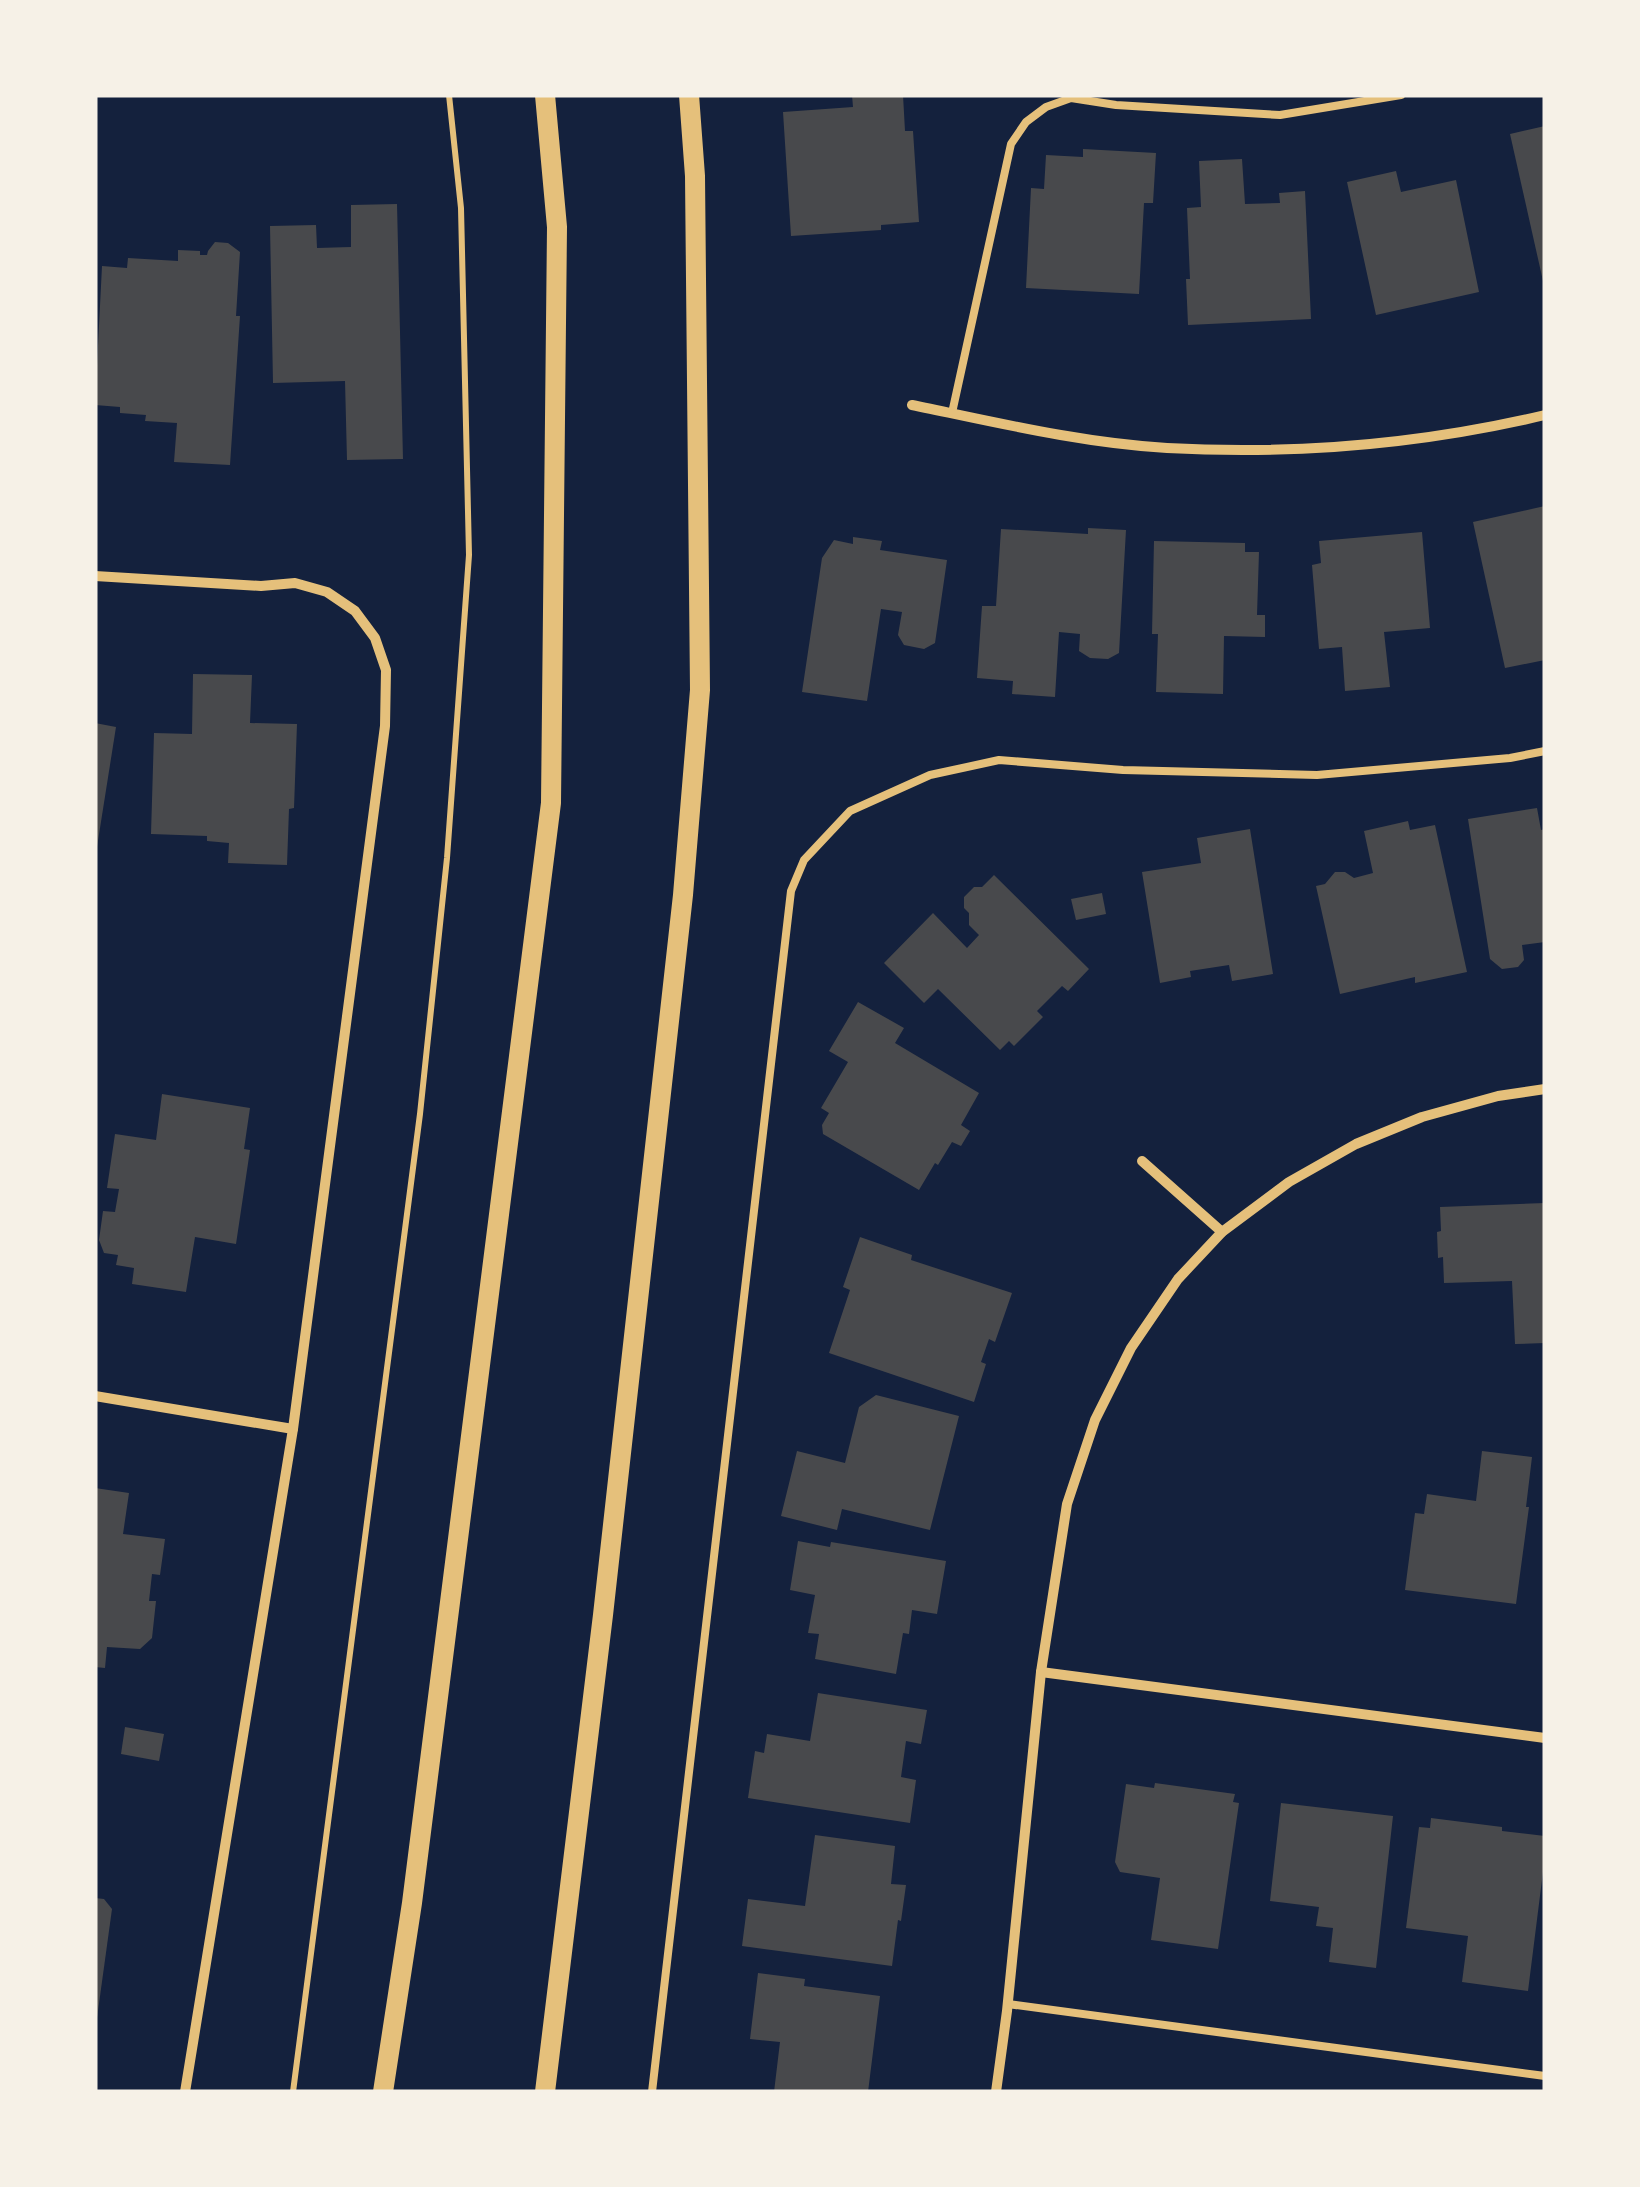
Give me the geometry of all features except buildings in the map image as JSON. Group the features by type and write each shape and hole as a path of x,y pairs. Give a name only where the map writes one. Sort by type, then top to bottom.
{"main road":[{"path":"383,2092 412,1903 550,803 557,227 546,95"},
{"path":"545,2092 604,1615 682,895 700,690 695,176 689,95"}],"street":[{"path":"912,406 1088,439 1165,448 1356,446 1458,433 1545,415"},
{"path":"95,576 261,586 295,584 327,592 355,611 375,638 386,670 385,726 293,1429 186,2092"},
{"path":"996,2092 1041,1672 1067,1504 1095,1420 1131,1348 1178,1279 1222,1232 1289,1182 1356,1144 1422,1117 1498,1096 1545,1089"},
{"path":"1142,1161 1222,1232"},
{"path":"95,1396 293,1429"},
{"path":"1041,1672 1545,1738"}],"lane":[{"path":"952,414 1012,144 1026,122 1046,106 1070,98 1116,106 1280,114 1401,95"},
{"path":"652,2092 790,891 804,860 850,811 930,775 999,760 1122,770 1317,775 1510,758 1545,751"},
{"path":"1008,2004 1545,2076"}],"path":[{"path":"293,2092 420,1114 449,839 468,555 461,208 449,95"}]}
